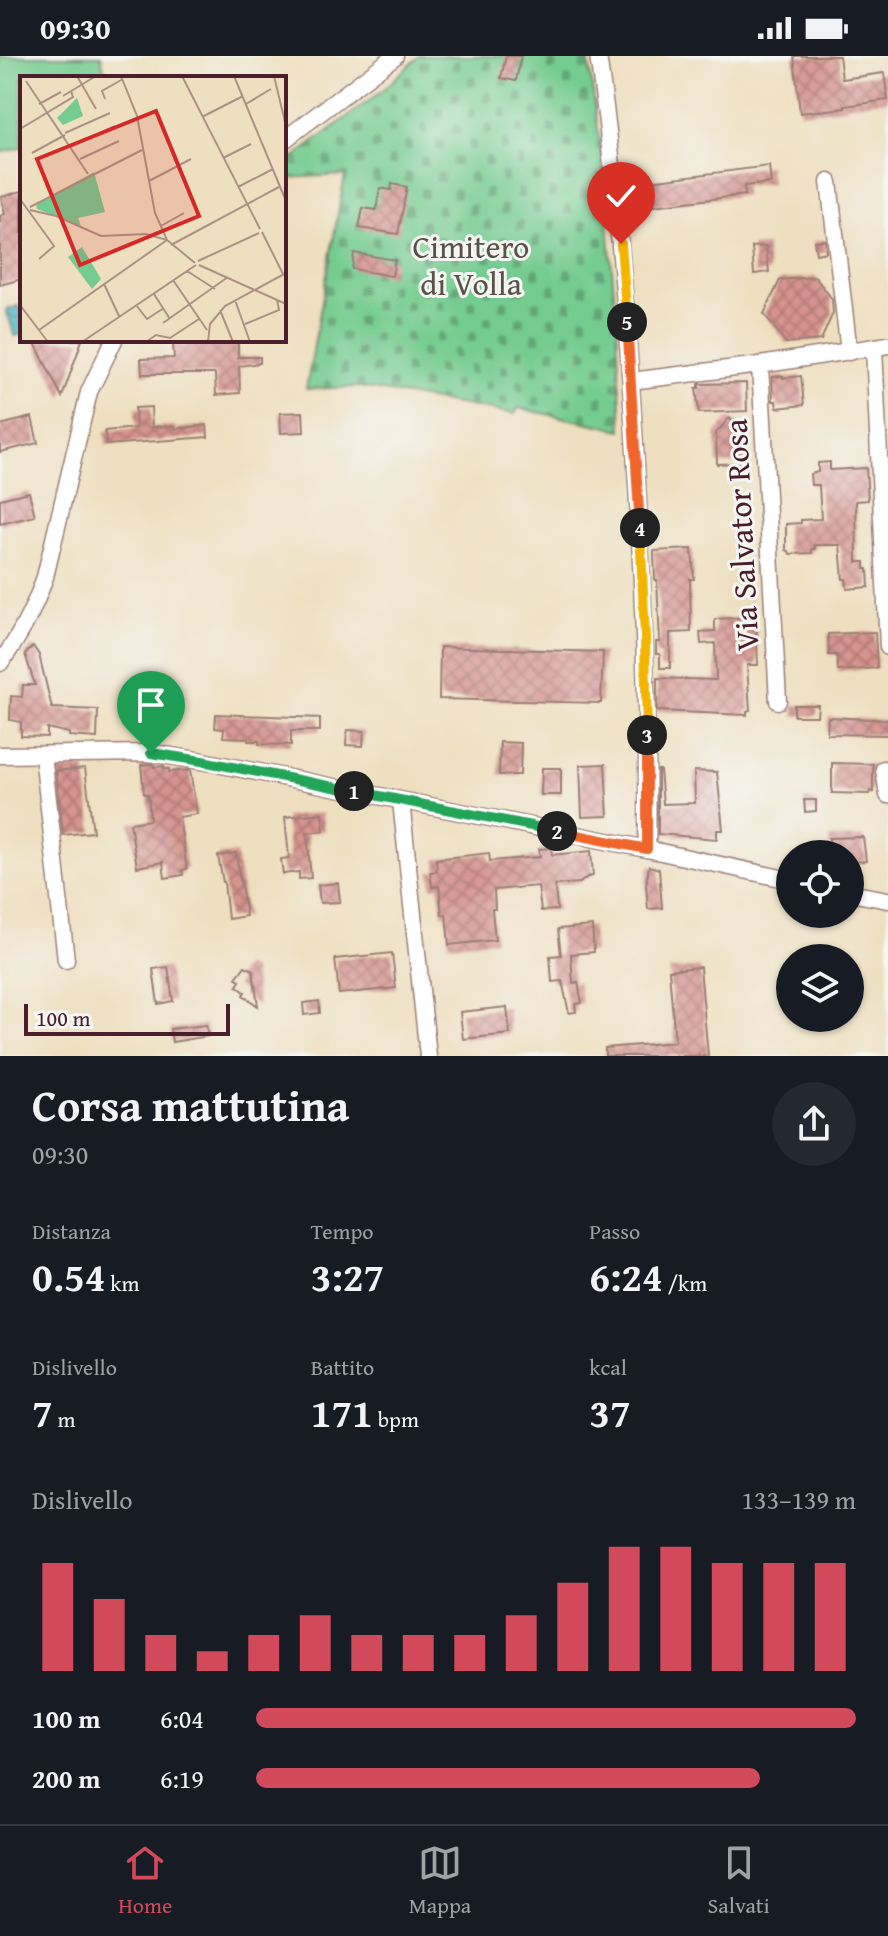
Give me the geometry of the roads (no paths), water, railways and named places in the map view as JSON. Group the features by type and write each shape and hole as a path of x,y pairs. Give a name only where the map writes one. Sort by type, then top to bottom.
{"street":[{"path":"286,138 395,56"},
{"path":"598,56 622,259 631,381 645,638 647,849"},
{"path":"829,182 849,352"},
{"path":"0,663 27,624 37,601 89,392 113,342"},
{"path":"631,381 881,346 888,647"},
{"name":"Via Salvator Rosa","path":"760,365 778,701"},
{"path":"0,755 151,753 202,761 776,877"},
{"path":"43,755 66,960"},
{"path":"884,769 888,795"},
{"path":"401,801 428,1056"},
{"path":"864,896 888,900"}],"water":[{"path":"19,306 20,335 15,336 6,310"}],"park label":[{"name":"Cimitero di Volla","path":"471,264"}]}
